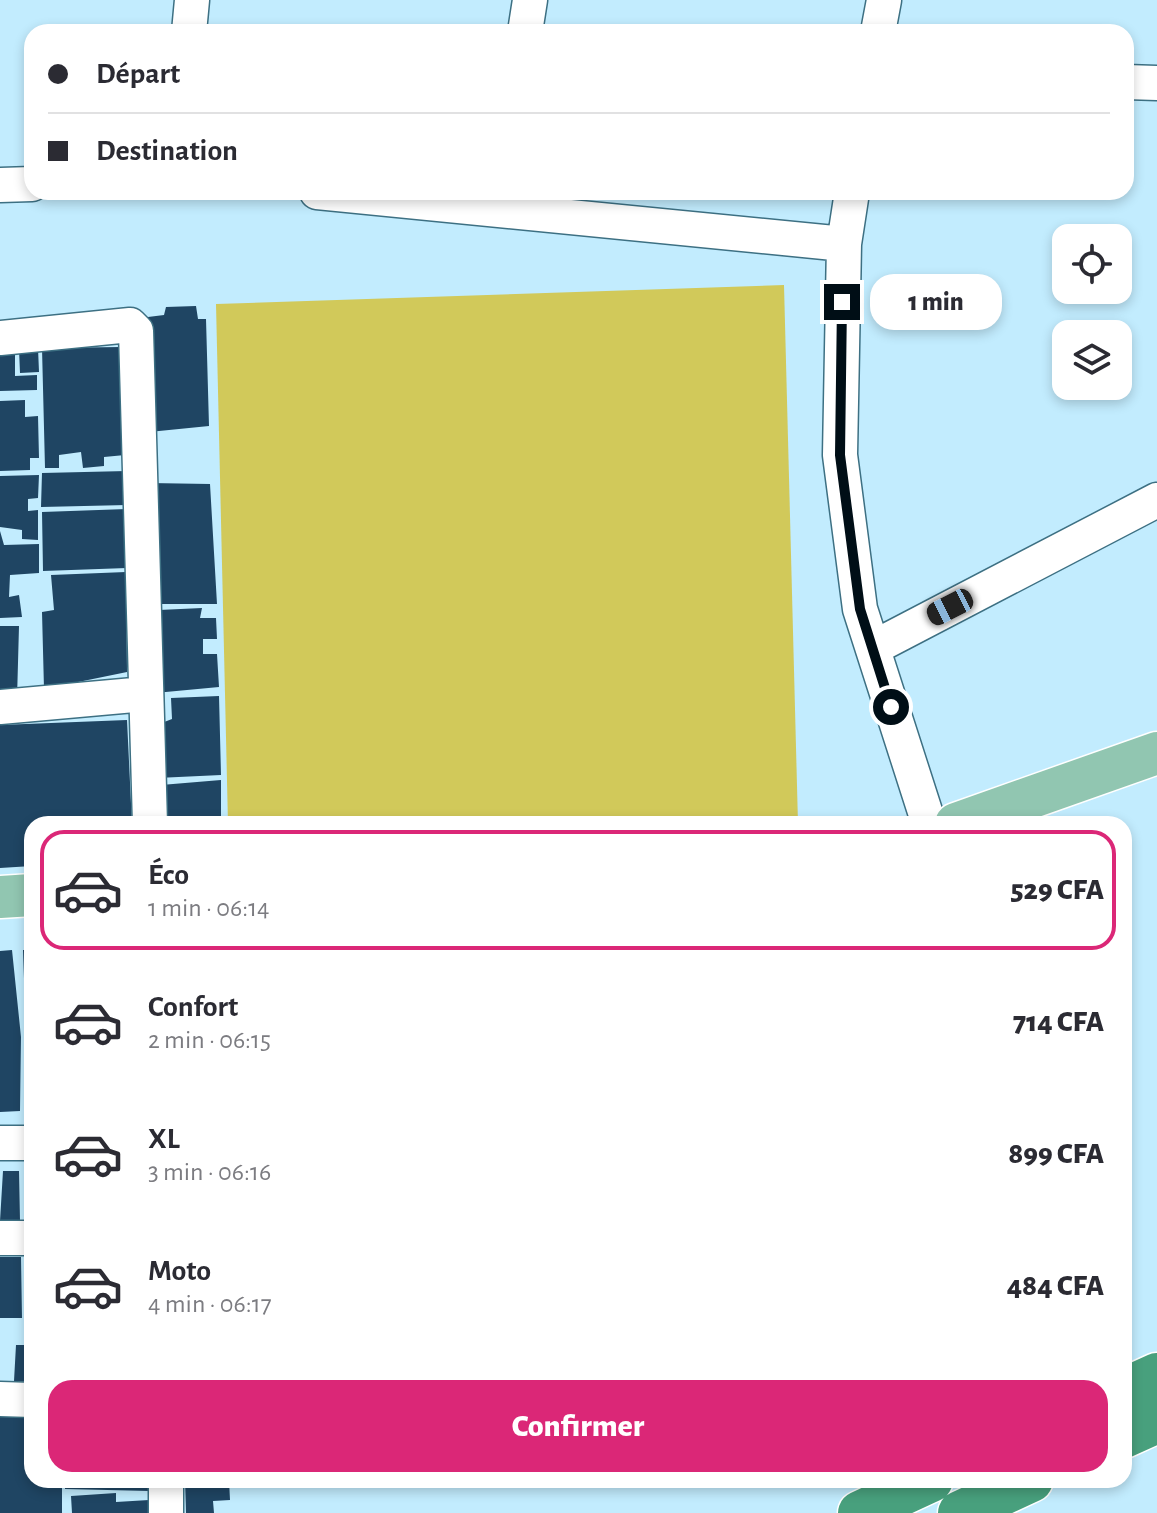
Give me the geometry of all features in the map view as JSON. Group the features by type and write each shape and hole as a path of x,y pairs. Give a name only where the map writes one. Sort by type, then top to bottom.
{"highway":[{"path":"1132,1386 1157,1375"},
{"path":"1132,1432 1157,1421"},
{"path":"860,1513 914,1488"},
{"path":"960,1513 1014,1488"}],"main road":[{"path":"979,816 1157,753"},
{"path":"0,897 24,896"}],"street":[{"path":"190,24 192,0"},
{"path":"526,24 530,0"},
{"path":"880,24 884,0"},
{"path":"1134,82 1157,83"},
{"path":"0,185 24,184"},
{"path":"460,200 844,244"},
{"path":"851,200 844,244 840,455 860,609 926,816"},
{"path":"0,338 130,325 136,331 150,816"},
{"path":"873,648 1157,500"},
{"path":"0,707 145,694"},
{"path":"0,1143 24,1143"},
{"path":"0,1238 24,1238"},
{"path":"0,1399 24,1400"},
{"path":"166,1488 166,1513"}],"shaded area":[{"path":"784,285 798,816 228,816 216,304"}],"building":[{"path":"196,306 198,319 206,319 209,426 149,432 148,317 164,315 166,307"},
{"path":"122,347 125,455 104,457 104,466 83,468 81,452 59,455 59,468 45,468 42,348"},
{"path":"38,348 39,372 20,373 19,349"},
{"path":"0,350 15,350 15,376 37,375 37,390 0,391"},
{"path":"25,400 25,417 38,416 39,458 30,458 30,470 0,471 0,401"},
{"path":"127,471 127,505 41,507 42,473"},
{"path":"39,475 38,498 28,499 28,511 38,510 38,540 22,539 22,530 0,527 0,476"},
{"path":"149,483 210,484 217,604 157,604"},
{"path":"127,509 127,568 43,571 42,512"},
{"path":"0,531 4,545 39,544 39,573 10,575 9,597 19,595 22,617 0,618"},
{"path":"126,572 127,672 44,689 42,612 54,610 51,575"},
{"path":"202,608 200,618 216,618 217,639 203,639 203,654 217,654 219,687 155,693 159,610"},
{"path":"0,626 19,626 17,699 0,698"},
{"path":"219,696 221,775 157,778 159,724 172,719 171,698"},
{"path":"127,720 132,816 24,816 24,866 0,868 0,725"},
{"path":"221,780 221,816 162,816 161,785"},
{"path":"12,950 21,1037 20,1111 0,1112 0,951"},
{"path":"3,1171 19,1171 20,1221 0,1221"},
{"path":"0,1257 21,1257 22,1318 0,1318"},
{"path":"16,1345 24,1345 24,1382 14,1381"},
{"path":"24,1416 24,1488 62,1488 62,1513 0,1513 0,1417"},
{"path":"150,1488 150,1491 65,1489"},
{"path":"185,1488 229,1488 230,1500 213,1501 214,1513 186,1513"},
{"path":"116,1493 116,1502 149,1500 150,1513 72,1513 71,1496"}],"route":[{"path":"842,302 840,455 860,609 891,707"}]}
